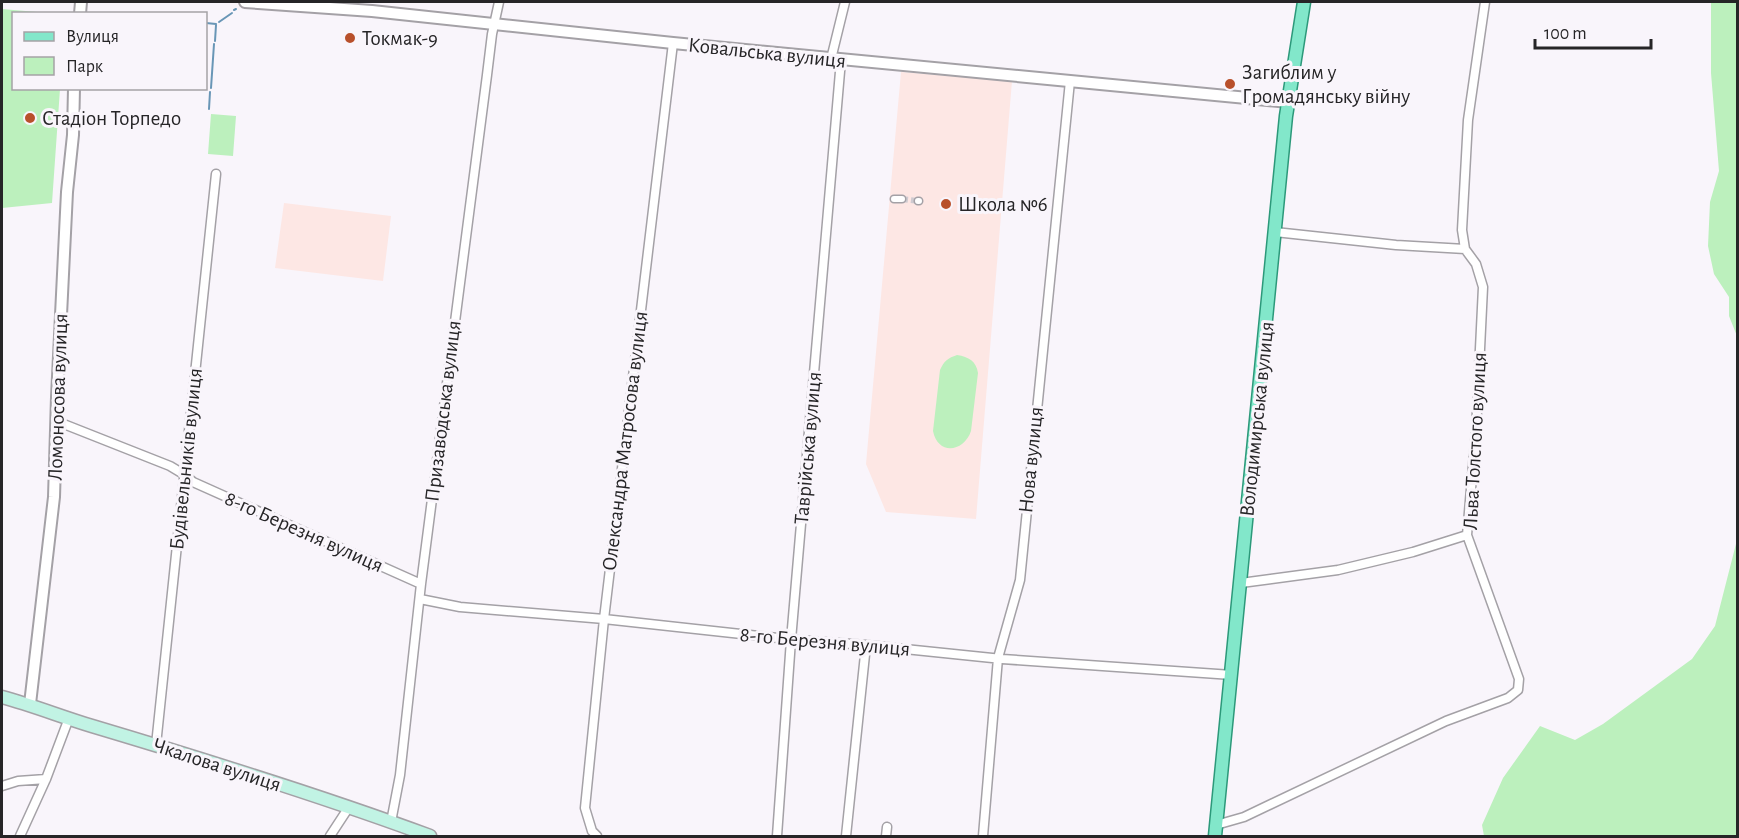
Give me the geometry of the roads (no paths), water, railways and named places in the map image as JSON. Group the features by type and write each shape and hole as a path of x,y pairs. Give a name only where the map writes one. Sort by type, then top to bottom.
{"main road":[{"name":"Володимирська вулиця","path":"1216,831 1288,102 1304,2"},
{"name":"Чкалова вулиця","path":"2,697 349,807 430,837"}],"street":[{"name":"Ковальська вулиця","path":"245,2 372,11 673,44 1288,102"},
{"name":"Призаводська вулиця","path":"391,822 400,775 421,584 494,25 499,2"},
{"name":"Таврійська вулиця","path":"777,837 836,60 845,2"},
{"name":"Льва Толстого вулиця","path":"1216,831 1446,721 1509,698 1518,690 1519,679 1467,536 1476,431 1483,287 1476,264 1465,249 1462,230 1468,120 1485,2"},
{"name":"Олександра Матросова вулиця","path":"597,837 592,831 585,808 604,619 673,44"},
{"name":"Нова вулиця","path":"983,837 998,658 1020,580 1070,81"},
{"name":"Ломоносова вулиця","path":"30,704 54,497 67,192 75,90"},
{"name":"Будівельників вулиця","path":"156,745 216,174"},
{"path":"894,198 902,199"},
{"path":"1275,232 1396,245 1465,249"},
{"name":"8-го Березня вулиця","path":"56,421 170,466 193,482 421,584"},
{"path":"1241,583 1338,570 1467,536"},
{"name":"8-го Березня вулиця","path":"420,599 460,607 604,619 791,640 1232,675"},
{"path":"846,837 866,645"},
{"path":"20,837 46,779 69,718"},
{"path":"2,786 18,781 46,779"},
{"path":"330,837 349,807"}],"waterway":[{"path":"219,22 232,13"},
{"path":"207,23 216,24"},
{"path":"215,41 216,25"},
{"path":"211,88 214,44"},
{"path":"209,109 210,92"}],"tunnel":[{"path":"902,199 918,201"}],"place":[{"name":"Токмак-9","path":"350,38"},
{"name":"Загиблим у Громадянську війну","path":"1230,84"},
{"name":"Стадіон Торпедо","path":"30,118"},
{"name":"Школа №6","path":"946,204"}]}
